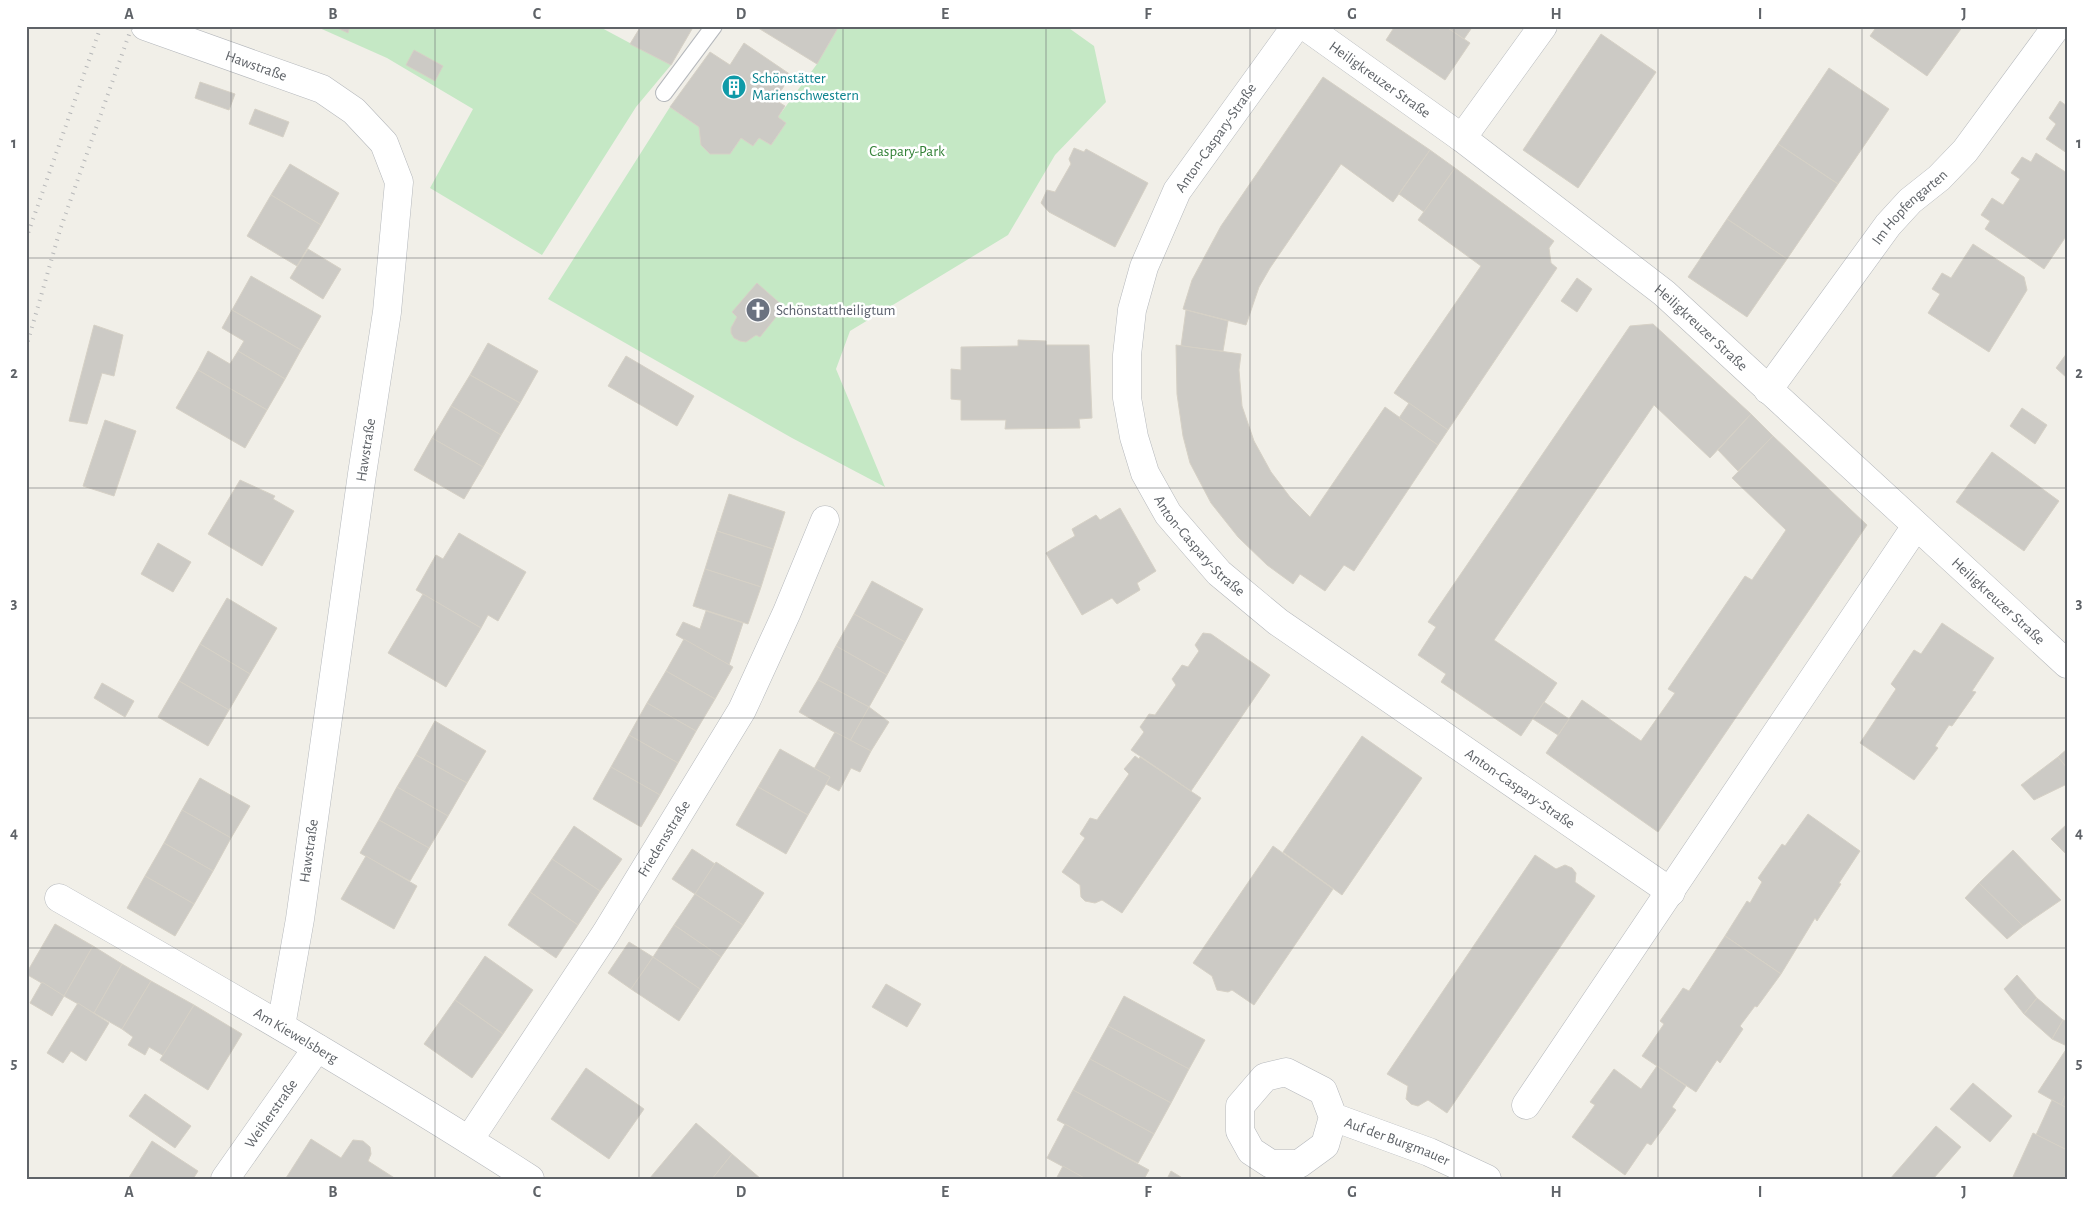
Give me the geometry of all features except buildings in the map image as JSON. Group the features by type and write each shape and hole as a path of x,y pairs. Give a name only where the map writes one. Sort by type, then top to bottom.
{"street":[{"name":"Hawstraße","path":"145,26 322,89 354,112 384,143 399,182 387,312 362,474 300,919 281,1026"},
{"name":"Anton-Caspary-Straße","path":"1296,26 1177,191 1144,267 1132,310 1127,398 1134,437 1145,474 1168,514 1219,573 1278,622 1671,892"},
{"name":"Heiligkreuzer Straße","path":"1305,26 1462,138 1664,293 2067,664"},
{"path":"1462,138 1543,26"},
{"name":"Im Hopfengarten","path":"1768,390 1888,225 1910,201 1939,178 1965,152 2057,26"},
{"name":"Friedensstraße","path":"469,1140 606,932 742,710 787,612 825,520"},
{"path":"1526,1105 1916,526"},
{"name":"Am Kiewelsberg","path":"59,898 281,1026 530,1179"},
{"name":"Weiherstraße","path":"225,1179 317,1048"},
{"name":"Auf der Burgmauer","path":"1333,1117 1429,1152 1487,1179"}],"lane":[{"path":"664,93 714,26"}],"green space":[{"path":"315,26 598,26 671,65 636,107 542,255 430,188 473,109 387,58"},
{"name":"Caspary-Park","path":"839,26 1066,26 1094,46 1106,102 1055,155 1008,235 850,331 836,369 885,487 792,438 548,299 670,107 699,127 701,145 710,154 730,154 741,138 753,146 759,138 771,145 786,123 778,117 817,64"}],"railway":[{"path":"26,239 101,26"},
{"path":"26,348 60,230 132,26"}],"place":[{"name":"Schönstätter Marienschwestern","path":"734,87"},
{"name":"Schönstattheiligtum","path":"758,310"}]}
